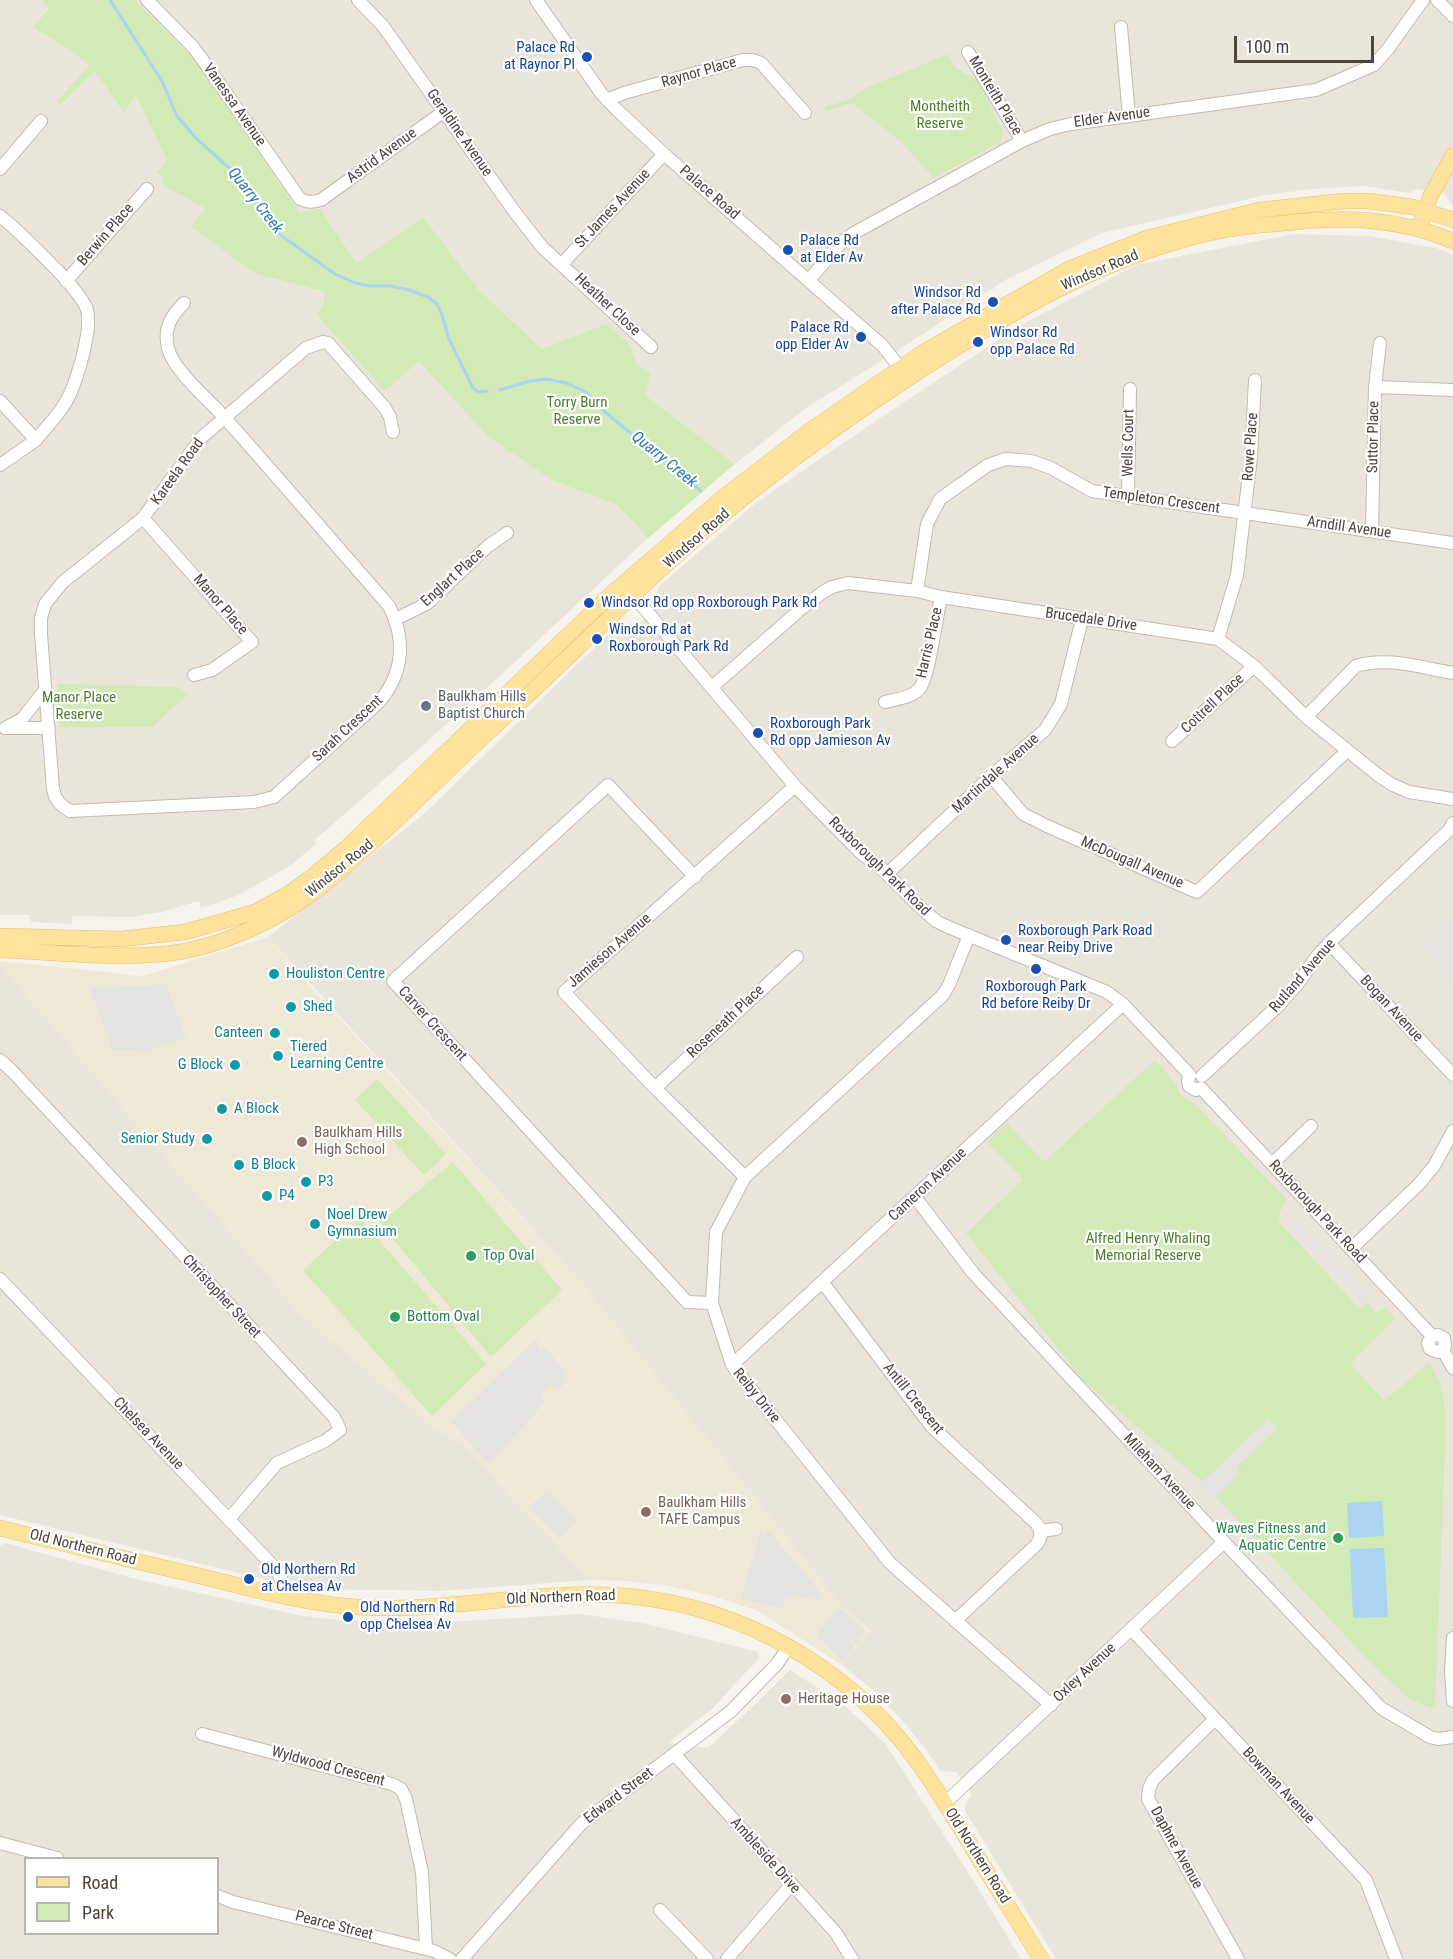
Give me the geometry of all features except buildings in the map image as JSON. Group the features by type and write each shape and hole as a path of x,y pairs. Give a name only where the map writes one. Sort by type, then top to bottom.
{"main road":[{"path":"1419,228 1430,197 1453,155"},
{"name":"Windsor Road","path":"0,950 118,955 162,954 197,948 243,933 277,917 316,891 368,847 628,590 667,544 762,466 922,353 1068,269 1147,238 1259,210 1304,204 1369,201 1426,210 1453,220"},
{"name":"Windsor Road","path":"0,936 121,939 185,932 255,912 288,894 344,850 628,590 675,557 751,492 862,408 1025,305 1093,273 1154,249 1195,237 1259,225 1350,219 1393,222 1419,228 1453,241"},
{"name":"Old Northern Road","path":"0,1528 329,1605 388,1608 568,1596 615,1596 655,1600 716,1615 762,1633 789,1646 835,1676 876,1712 902,1741 945,1803 1041,1959"}],"street":[{"name":"Vanessa Avenue","path":"147,0 199,55 300,199 306,202 321,200"},
{"name":"Geraldine Avenue","path":"358,0 383,26 542,247 562,264"},
{"name":"Palace Road","path":"536,0 607,100 664,154 883,346 900,368"},
{"name":"Elder Avenue","path":"809,280 840,244 854,233 1022,141 1050,129 1326,87 1374,65 1423,0"},
{"path":"1437,0 1453,16"},
{"path":"1121,27 1129,116"},
{"name":"Monteith Place","path":"968,52 1022,141"},
{"name":"Raynor Place","path":"607,100 624,93 732,63 753,60 761,63 805,113"},
{"name":"Astrid Avenue","path":"321,200 443,112"},
{"path":"0,169 42,121"},
{"name":"St James Avenue","path":"562,264 664,154"},
{"name":"Berwin Place","path":"66,281 147,189"},
{"path":"0,216 22,234 66,281 86,308 89,317 88,335 73,388 66,402 36,440 0,465"},
{"name":"Heather Close","path":"562,264 651,347"},
{"name":"Sarah Crescent","path":"49,728 55,798 70,811 254,802 274,796 284,789 387,692 394,679 400,651 400,638 396,619 389,606 175,364 168,349 166,335 172,315 184,303"},
{"name":"Kareela Road","path":"49,728 41,634 41,618 45,604 63,582 143,518 201,438 224,417 306,348 322,342 328,343 385,408 390,417 393,432"},
{"name":"Suttor Place","path":"1372,531 1375,387 1380,344"},
{"name":"Rowe Place","path":"1218,639 1237,575 1251,457 1255,380"},
{"path":"1375,387 1453,390"},
{"name":"Wells Court","path":"1128,496 1130,389"},
{"path":"0,401 36,440"},
{"name":"Templeton Crescent","path":"917,591 927,524 940,499 988,465 1006,459 1031,461 1051,468 1092,491 1245,513"},
{"name":"Arndill Avenue","path":"1245,513 1453,543"},
{"name":"Manor Place","path":"143,518 252,642 212,670 194,675"},
{"name":"Englart Place","path":"396,619 428,603 488,546 507,533"},
{"name":"Brucedale Drive","path":"712,687 802,608 832,587 848,583 917,591 941,597 1218,639 1254,666 1306,717 1391,784 1409,792 1453,799"},
{"name":"Roxborough Park Road","path":"628,590 795,786 862,854 887,874 928,914 948,927 1097,987 1123,1004 1198,1080 1351,1249 1443,1339 1453,1368"},
{"name":"Harris Place","path":"885,702 907,697 920,688 927,669 941,597"},
{"name":"Martindale Avenue","path":"887,874 991,776 1045,730 1061,704 1082,619"},
{"path":"1306,717 1350,671 1367,662 1385,662 1453,673"},
{"name":"Cottrell Place","path":"1172,741 1254,666"},
{"path":"2,728 22,719 45,690"},
{"path":"2,728 49,728"},
{"name":"McDougall Avenue","path":"991,776 1023,814 1197,892 1347,751"},
{"name":"Carver Crescent","path":"695,877 609,785 393,981 687,1302 712,1303"},
{"name":"Jamieson Avenue","path":"745,1177 655,1088 564,992 795,786"},
{"name":"Rutland Avenue","path":"1198,1080 1279,1005 1329,943 1453,824"},
{"name":"Reiby Drive","path":"969,935 950,985 943,995 745,1177 716,1232 712,1303 732,1365 890,1563 1051,1705"},
{"name":"Bogan Avenue","path":"1329,943 1453,1075"},
{"name":"Roseneath Place","path":"655,1088 796,957"},
{"name":"Cameron Avenue","path":"732,1365 1123,1004"},
{"name":"Christopher Street","path":"0,1060 334,1417 340,1430 325,1441 276,1464 229,1519"},
{"path":"1272,1164 1311,1126"},
{"path":"1351,1249 1419,1184 1434,1166 1453,1131"},
{"name":"Mileham Avenue","path":"915,1197 973,1273 1381,1708 1430,1737 1438,1739 1453,1737"},
{"name":"Chelsea Avenue","path":"0,1279 276,1569 281,1579 279,1595"},
{"name":"Antill Crescent","path":"823,1283 931,1426 1036,1523 1040,1531"},
{"path":"955,1621 1037,1544 1040,1531 1056,1529"},
{"name":"Oxley Avenue","path":"945,1803 1224,1542"},
{"name":"Bowman Avenue","path":"1132,1630 1366,1880 1396,1959"},
{"path":"1453,1638 1451,1678 1453,1701"},
{"name":"Edward Street","path":"462,1959 581,1824 730,1712 777,1664 789,1646"},
{"name":"Daphne Avenue","path":"1215,1719 1153,1780 1148,1799 1238,1959"},
{"name":"Wyldwood Crescent","path":"202,1734 392,1784 401,1789 406,1799 422,1872 426,1948"},
{"name":"Ambleside Drive","path":"675,1755 836,1933 852,1959"},
{"path":"0,1844 53,1857"},
{"path":"727,1959 791,1885"},
{"name":"Pearce Street","path":"219,1896 233,1902 426,1948 442,1953 450,1959"},
{"path":"660,1910 707,1959"}],"shaded area":[{"path":"0,0 42,0 49,7 34,27 73,52 89,66 57,102 61,106 94,72 122,112 136,96 167,160 205,208 191,227 248,269 260,275 325,292 323,304 385,391 419,360 488,437 553,481 616,504 648,538 473,701 315,840 316,844 292,864 236,896 201,908 199,901 161,912 131,917 72,916 72,924 31,922 29,915 0,915"},
{"path":"135,0 1453,0 1453,207 1445,194 1416,189 1408,193 1365,186 1312,189 1266,195 1102,233 1007,279 806,408 735,464 645,395 651,371 642,368 634,360 630,347 605,324 542,349 479,290 423,218 358,264 320,210 299,212 195,60"},
{"path":"1293,234 1369,236 1436,248 1453,255 1453,1959 1056,1959 965,1811 966,1802 972,1795 956,1772 940,1771 925,1748 901,1719 873,1690 842,1665 871,1631 842,1606 584,1286 268,937 426,812 618,625 637,626 657,605 658,587 757,502 1019,326 1136,265"},
{"path":"1453,915 1453,982 1420,945"},
{"name":"Baulkham Hills High School","path":"268,937 584,1286 842,1606 871,1632 842,1665 758,1611 710,1595 664,1585 589,1580 461,1443 431,1426 301,1316 0,966 0,961 143,976"},
{"path":"0,965 431,1426 461,1443 589,1580 440,1591 304,1589 0,1515"},
{"path":"166,984 186,1038 140,1053 137,1050 113,1051 90,989"},
{"path":"1295,1219 1370,1299 1364,1305 1289,1224"},
{"path":"537,1339 539,1352 545,1348 565,1370 561,1375 567,1381 557,1391 551,1385 540,1395 546,1401 489,1463 451,1422"},
{"path":"1268,1419 1277,1429 1236,1468 1240,1473 1213,1500 1199,1485"},
{"path":"547,1490 577,1522 560,1539 529,1507"},
{"path":"769,1531 822,1595 818,1600 797,1596 786,1599 783,1609 741,1598 760,1532 763,1536"},
{"path":"5,1543 140,1580 303,1616 347,1621 447,1622 581,1614 647,1624 758,1652 759,1658 712,1709 668,1743 708,1748 790,1670 844,1705 885,1743 1021,1959 0,1959 0,1546"},
{"path":"838,1608 865,1631 856,1644 851,1640 849,1642 854,1647 842,1661 817,1634"}],"green space":[{"name":"Torry Burn Reserve","path":"42,0 135,0 195,60 299,212 320,209 357,263 423,217 479,290 542,349 605,324 628,344 636,362 651,371 645,395 735,464 648,538 616,504 553,481 488,437 419,361 385,391 317,315 323,304 325,292 260,275 248,269 191,227 205,208 164,186 163,178 157,172 167,160 136,96 123,113 94,72 60,106 56,102 89,66 73,52 33,27 49,8"},
{"name":"Montheith Reserve","path":"949,54 956,68 977,81 1003,132 1000,142 934,178 900,141 852,103 826,111 825,107 847,100 868,87"},
{"name":"Manor Place Reserve","path":"58,684 178,687 187,695 152,727 59,727"},
{"name":"Alfred Henry Whaling Memorial Reserve","path":"1155,1060 1182,1095 1194,1103 1287,1200 1279,1213 1279,1222 1359,1308 1367,1302 1376,1313 1386,1307 1395,1319 1350,1363 1384,1401 1428,1363 1437,1376 1444,1400 1446,1423 1435,1708 1408,1698 1369,1661 1201,1481 1083,1380 966,1233 1023,1180 987,1142 1007,1123 1044,1162"},
{"path":"377,1079 446,1154 424,1175 355,1100"},
{"name":"Top Oval","path":"453,1162 562,1290 491,1357 380,1223"},
{"name":"Bottom Oval","path":"360,1218 486,1364 432,1416 303,1270"}],"water":[{"path":"1382,1501 1384,1536 1349,1538 1347,1503"},
{"path":"1384,1548 1388,1617 1353,1618 1350,1549"}],"waterway":[{"name":"Quarry Creek","path":"110,0 162,81 177,116 196,138 240,178 275,231 335,274 355,283 390,286 428,297 437,304 449,339 473,388 479,392 487,391"},
{"name":"Quarry Creek","path":"500,390 530,381 547,379 566,383 586,392 605,412 701,491"}],"place":[{"name":"Palace Rd at Raynor Pl","path":"587,57"},
{"name":"Palace Rd at Elder Av","path":"788,250"},
{"name":"Windsor Rd after Palace Rd","path":"993,302"},
{"name":"Palace Rd opp Elder Av","path":"861,337"},
{"name":"Windsor Rd opp Palace Rd","path":"978,342"},
{"name":"Windsor Rd opp Roxborough Park Rd","path":"589,603"},
{"name":"Windsor Rd at Roxborough Park Rd","path":"597,639"},
{"name":"Baulkham Hills Baptist Church","path":"426,706"},
{"name":"Roxborough Park Rd opp Jamieson Av","path":"758,733"},
{"name":"Roxborough Park Road near Reiby Drive","path":"1006,940"},
{"name":"Roxborough Park Rd before Reiby Dr","path":"1036,969"},
{"name":"Houliston Centre","path":"274,974"},
{"name":"Shed","path":"291,1007"},
{"name":"Canteen","path":"275,1033"},
{"name":"Tiered Learning Centre","path":"278,1056"},
{"name":"G Block","path":"235,1065"},
{"name":"A Block","path":"222,1109"},
{"name":"Senior Study","path":"207,1139"},
{"name":"Baulkham Hills High School","path":"302,1142"},
{"name":"B Block","path":"239,1165"},
{"name":"P3","path":"306,1182"},
{"name":"P4","path":"267,1196"},
{"name":"Noel Drew Gymnasium","path":"315,1224"},
{"name":"Top Oval","path":"471,1256"},
{"name":"Bottom Oval","path":"395,1317"},
{"name":"Baulkham Hills TAFE Campus","path":"646,1512"},
{"name":"Waves Fitness and Aquatic Centre","path":"1338,1538"},
{"name":"Old Northern Rd at Chelsea Av","path":"249,1579"},
{"name":"Old Northern Rd opp Chelsea Av","path":"348,1617"},
{"name":"Heritage House","path":"786,1699"}]}
